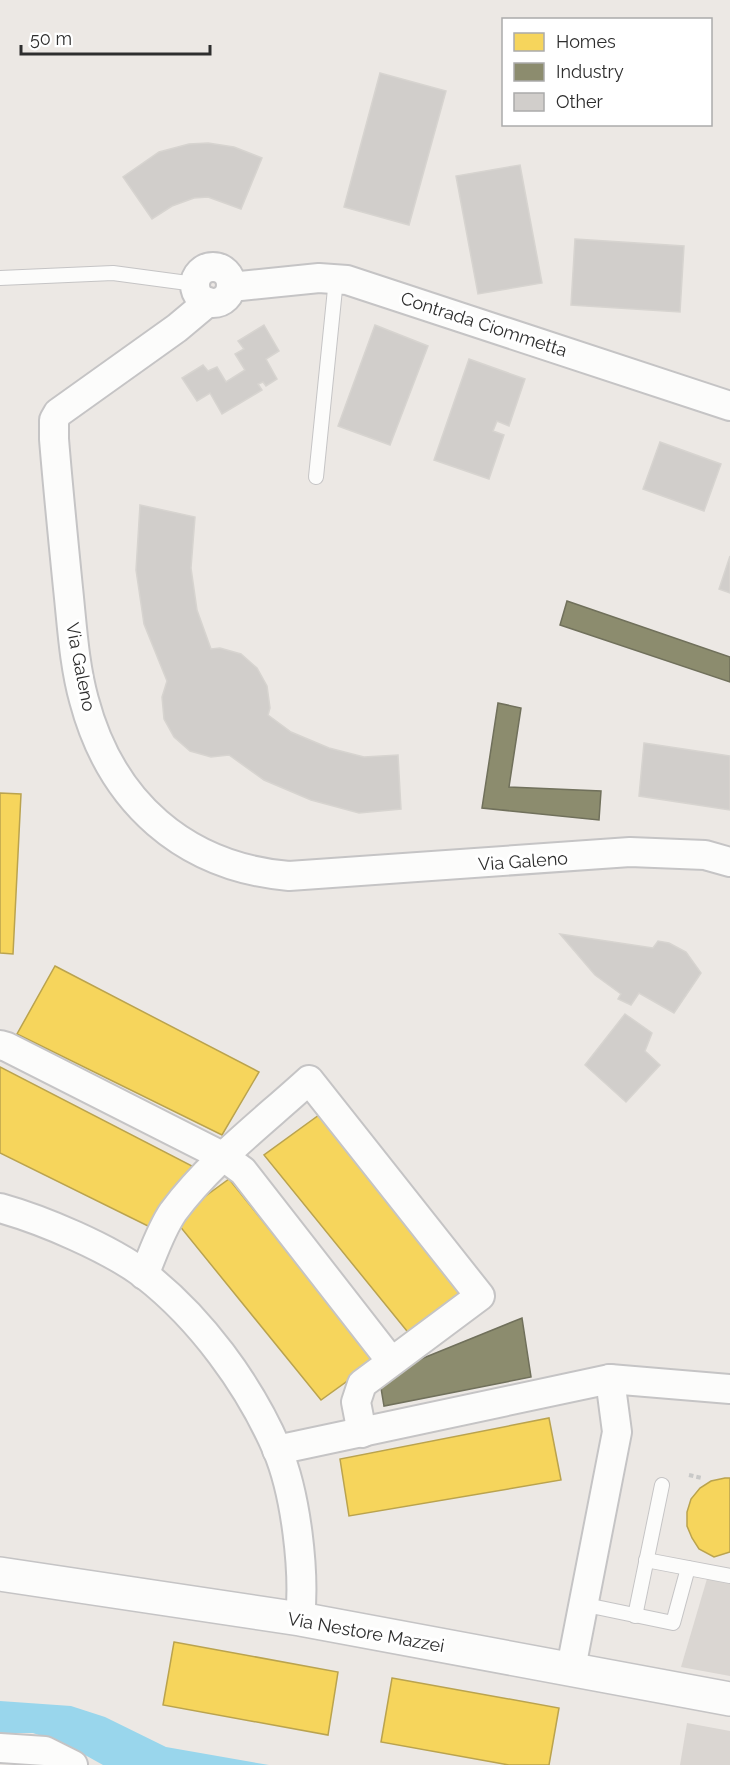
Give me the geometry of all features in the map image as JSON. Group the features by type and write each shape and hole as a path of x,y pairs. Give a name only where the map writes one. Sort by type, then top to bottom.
{"street":[{"name":"Contrada Ciommetta","path":"201,293 214,303 225,298 231,287 347,280 730,406"},
{"name":"Via Galeno","path":"201,293 58,413 54,420 75,656 84,700 99,744 114,773 132,800 164,830 199,851 264,874 301,876 630,852 705,855 730,862"},
{"path":"0,1046 7,1047 224,1157 243,1172 391,1361"},
{"path":"144,1275 161,1232 174,1212 224,1157 309,1080 480,1296 362,1384 356,1402 362,1433"},
{"path":"0,1208 110,1254 144,1275 178,1305 222,1357 262,1418 278,1450 301,1557 300,1619"},
{"path":"278,1450 610,1379 730,1389"},
{"path":"571,1668 616,1432 610,1379"},
{"name":"Via Nestore Mazzei","path":"0,1574 300,1619 730,1699"},
{"path":"0,1748 45,1751 73,1765"}],"lane":[{"path":"0,278 113,273 201,293"},
{"path":"316,477 336,279"},
{"path":"635,1616 662,1485"},
{"path":"646,1560 730,1576"},
{"path":"591,1606 673,1623 688,1568"}],"path":[{"path":"689,1475 702,1478"}],"shaded area":[{"path":"709,1572 730,1576 730,1676 681,1667"},
{"path":"687,1723 730,1731 730,1765 680,1765"}],"water":[{"path":"0,1701 71,1706 105,1717 166,1747 269,1765 103,1765 67,1745 33,1733 0,1733"}],"building: Homes":[{"path":"0,793 21,794 13,954 0,953"},
{"path":"55,966 259,1072 222,1135 17,1034"},
{"path":"0,1067 192,1166 154,1229 0,1153"},
{"path":"319,1115 466,1297 411,1336 264,1155"},
{"path":"229,1179 375,1361 321,1400 174,1219"},
{"path":"549,1418 561,1480 349,1516 340,1459"},
{"path":"730,1478 730,1552 714,1557 699,1549 692,1538 687,1526 687,1512 691,1499 700,1488 711,1481"},
{"path":"174,1642 338,1672 328,1735 163,1705"},
{"path":"392,1678 559,1708 549,1765 509,1765 381,1742"}],"building: Industry":[{"path":"567,601 730,657 730,682 560,625"},
{"path":"498,703 521,708 509,787 601,791 599,820 482,808"},
{"path":"522,1318 531,1377 384,1406 379,1376"}],"building: Other":[{"path":"380,73 446,91 409,225 344,207"},
{"path":"208,143 234,147 262,158 241,209 208,197 194,198 172,206 152,219 123,177 159,152 189,144"},
{"path":"520,165 542,283 478,294 456,176"},
{"path":"575,239 684,246 680,312 571,305"},
{"path":"264,325 279,351 266,359 277,379 266,386 263,382 258,384 262,390 222,414 210,393 197,401 182,378 203,365 208,371 217,367 226,382 245,370 235,354 244,349 238,341"},
{"path":"375,325 428,346 390,445 338,426"},
{"path":"469,359 525,379 509,426 497,421 493,431 504,435 489,479 434,460"},
{"path":"660,442 721,464 704,511 643,489"},
{"path":"140,505 195,517 191,568 197,610 211,649 220,648 241,654 257,668 267,686 270,708 268,715 291,732 329,748 364,757 398,755 401,809 359,813 311,800 264,780 229,755 211,757 190,751 174,737 164,719 162,697 167,681 144,624 136,570"},
{"path":"730,556 730,593 719,589"},
{"path":"644,743 730,756 730,810 639,796"},
{"path":"560,934 653,948 658,941 669,943 686,952 701,973 674,1013 639,993 631,1005 618,999 621,994 595,975"},
{"path":"625,1014 652,1033 645,1051 660,1065 626,1102 585,1065"}]}
